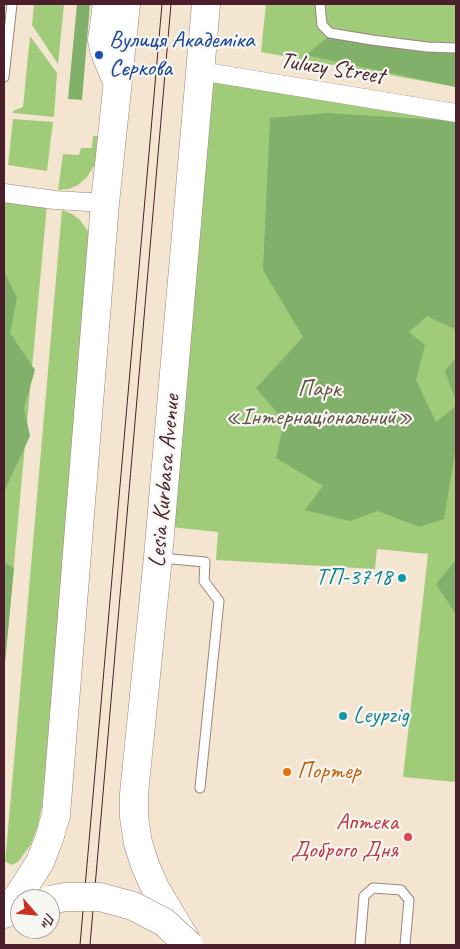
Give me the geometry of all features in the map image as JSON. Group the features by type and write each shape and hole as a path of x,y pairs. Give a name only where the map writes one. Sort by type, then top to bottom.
{"main road":[{"path":"108,4 102,40 116,79 116,99"},
{"path":"4,916 40,862 56,815 105,203 126,4"},
{"name":"Lesia Kurbasa Avenue","path":"189,945 155,888 145,865 138,843 134,817 134,794 158,557 206,4"},
{"path":"60,898 100,897 133,906 164,922 189,945"}],"street":[{"name":"Tuluzy Street","path":"200,71 456,113"},
{"path":"4,192 55,200 105,203"}],"lane":[{"path":"4,77 12,4"},
{"path":"320,4 322,25 330,33 427,47 456,48"},
{"path":"158,557 205,562 204,581 219,601 200,788"},
{"path":"360,945 364,896 373,888 401,890 408,900 405,945"}],"green space":[{"path":"34,4 64,4 58,64 32,25"},
{"path":"77,4 90,4 82,100 68,99"},
{"path":"266,4 456,4 456,87 261,52"},
{"path":"30,36 57,73 54,117 13,113 13,111 23,107"},
{"path":"328,37 414,50 456,52 456,87 306,55"},
{"name":"Парк «Інтернаціональний»","path":"210,80 456,122 456,782 403,777 428,554 377,549 375,569 216,560 218,532 171,527"},
{"path":"327,113 456,121 456,330 427,316 409,332 425,345 416,380 436,422 456,406 456,447 444,519 419,527 378,511 350,521 305,510 323,486 276,458 284,421 256,388 303,337 263,270 270,118"},
{"path":"13,119 53,122 47,171 8,165"},
{"path":"93,136 99,136 97,152 94,166 87,177 78,185 69,189 58,190 63,154 79,155 81,148 92,148"},
{"path":"4,199 47,205 4,673"},
{"path":"62,210 80,220 92,237 42,806 31,844 18,862 11,865 5,861"},
{"path":"4,271 17,298 10,333 35,370 24,408 30,436 4,492"},
{"path":"456,358 456,401 445,371"},
{"path":"456,560 456,613 455,613 436,584"},
{"path":"4,562 14,568 4,673"}],"tram line":[{"path":"80,945 162,4"},
{"path":"90,945 171,4"}],"place":[{"name":"Вулиця Академіка Сєркова","path":"99,55"},
{"name":"ТП-3718","path":"402,578"},
{"name":"Leypzig","path":"343,716"},
{"name":"Портер","path":"287,772"},
{"name":"Аптека Доброго Дня","path":"408,837"}]}
